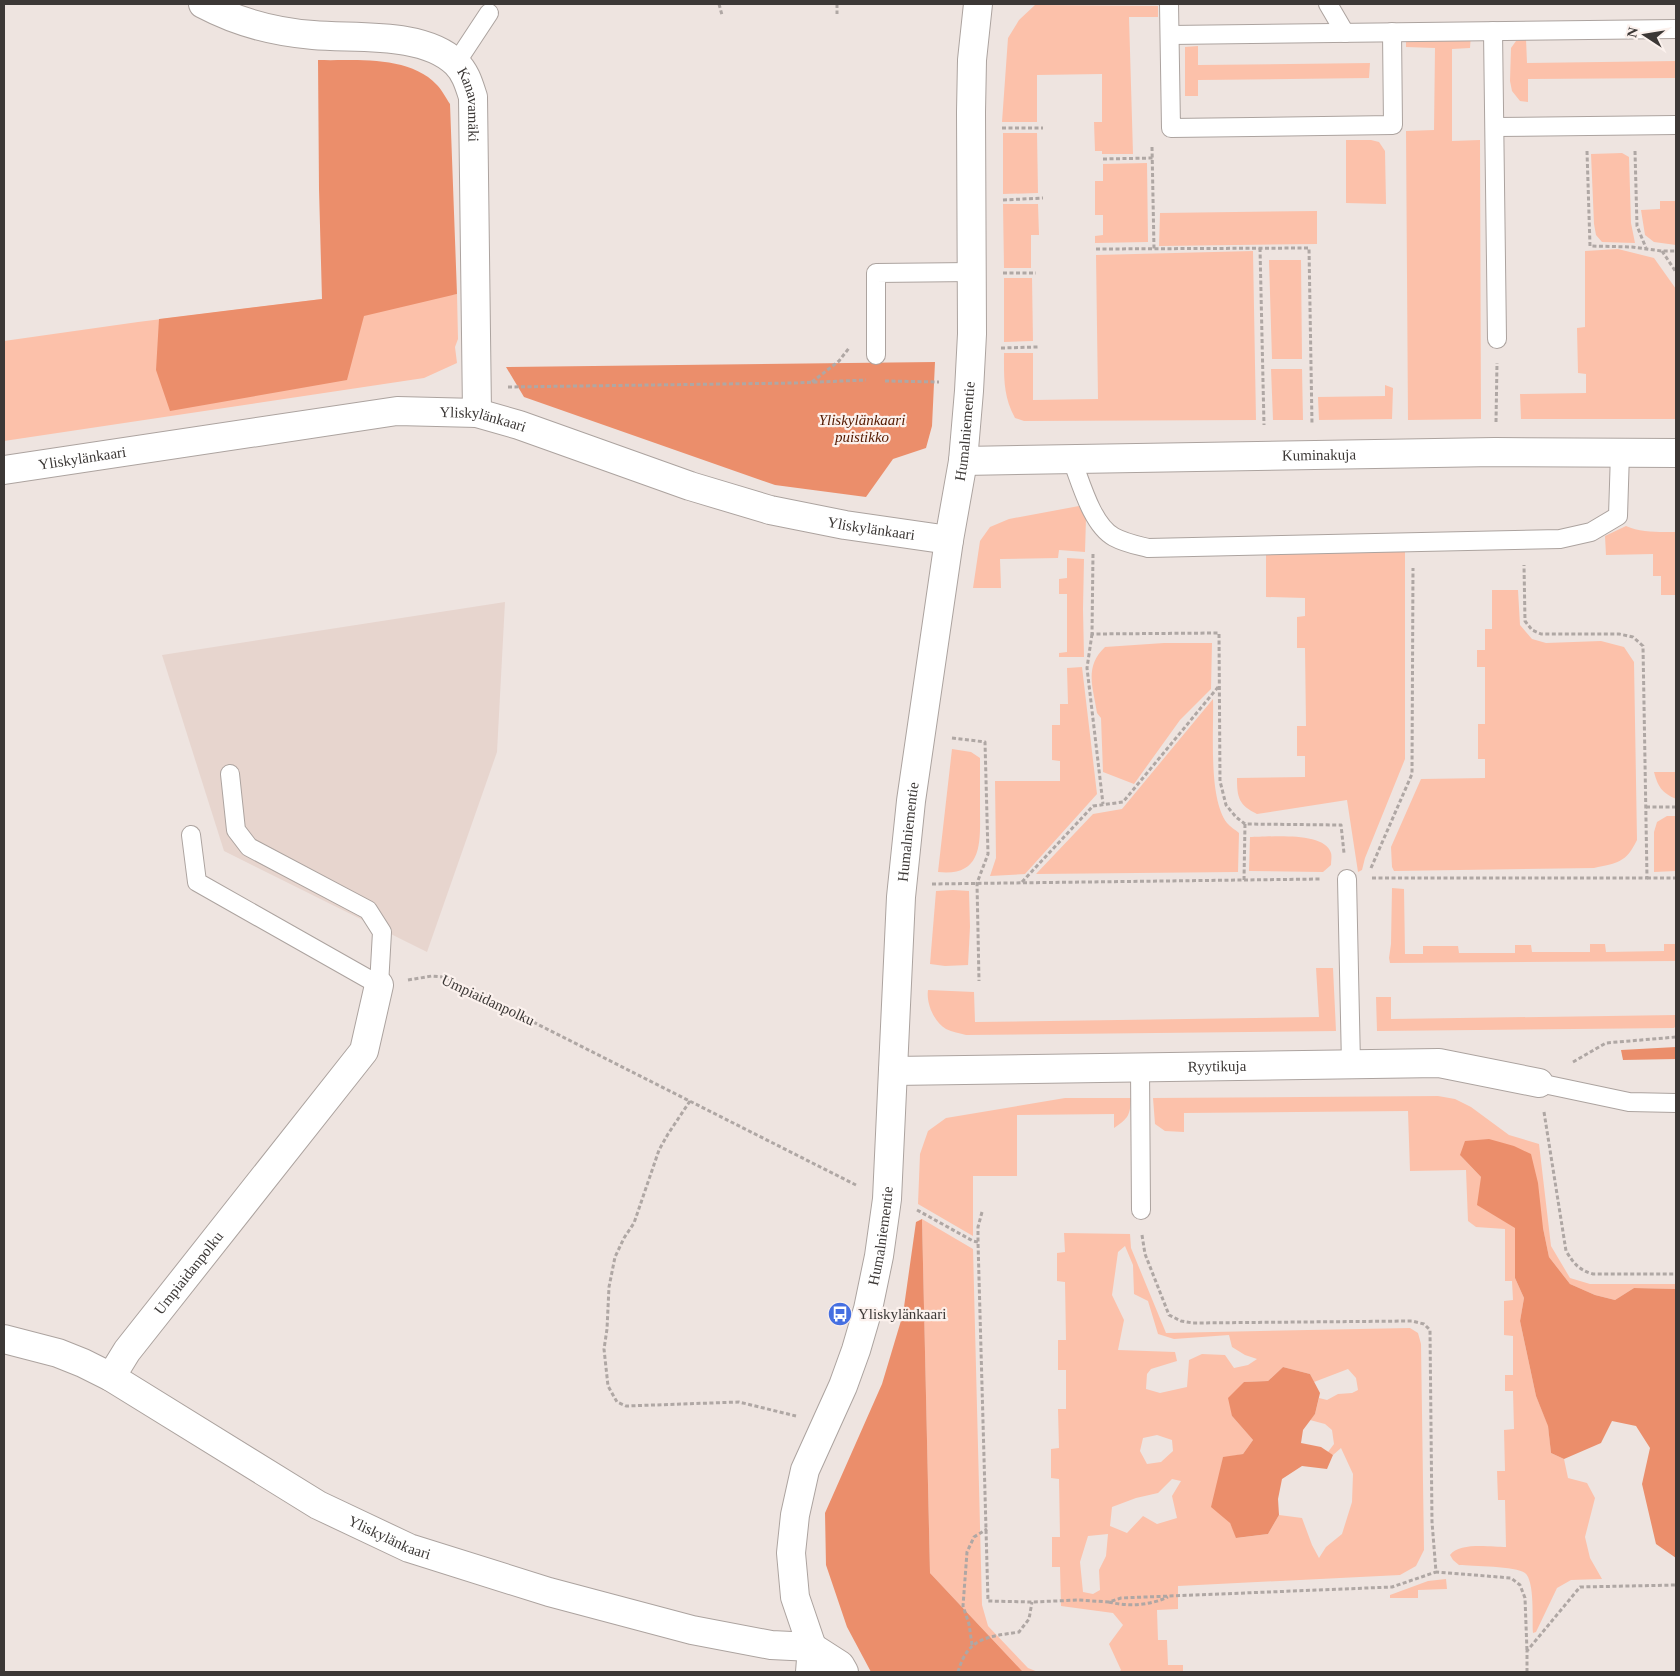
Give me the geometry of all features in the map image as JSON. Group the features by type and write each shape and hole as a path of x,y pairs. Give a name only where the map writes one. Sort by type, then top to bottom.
{"street":[{"name":"Kanavamäki","path":"203,4 222,14 252,25 280,31 312,35 385,38 420,44 439,52 456,64 468,79 473,97 477,401"},
{"name":"Humalniementie","path":"811,1660 795,1597 791,1553 795,1515 805,1470 843,1386 856,1350 868,1309 879,1256 887,1199 901,897 906,848 949,540 963,461 970,377 984,273 971,112 972,60 978,4"},
{"name":"Yliskylänkaari","path":"4,470 397,411 477,401 519,424 690,486 770,510 845,525 949,540"},
{"name":"Kuminakuja","path":"963,461 1495,452 1676,453"},
{"name":"Umpiaidanpolku","path":"111,1378 127,1351 364,1051 379,985"},
{"name":"Ryytikuja","path":"893,1071 1439,1063 1539,1083"},
{"name":"Yliskylänkaari","path":"5,1341 58,1353 83,1362 318,1505 408,1548 548,1592 692,1630 771,1646 811,1660"},
{"path":"811,1660 840,1664 844,1672"}],"lane":[{"path":"1169,4 1171,128 1393,125 1392,32"},
{"path":"1328,4 1345,33"},
{"path":"456,64 489,13"},
{"path":"1170,35 1676,29"},
{"path":"1494,31 1497,339"},
{"path":"1495,127 1676,124"},
{"path":"876,355 876,273 984,273"},
{"path":"1072,460 1100,526 1113,537 1129,544 1148,548 1560,539 1578,536 1591,532 1618,516 1620,452"},
{"path":"191,835 197,882 379,985 382,932 368,910 249,847 236,830 230,774"},
{"path":"1347,878 1351,1064"},
{"path":"1140,1068 1140,1210"},
{"path":"1539,1083 1629,1102 1676,1104"}],"path":[{"path":"719,4 722,15"},
{"path":"837,4 837,14"},
{"path":"1634,125 1637,226 1646,249"},
{"path":"1586,126 1590,246 1632,247 1662,251 1676,250"},
{"path":"996,128 1043,128"},
{"path":"1154,249 1152,128 1171,128"},
{"path":"1102,159 1153,158"},
{"path":"997,200 1043,198"},
{"path":"1260,248 1264,428"},
{"path":"1096,249 1309,248 1312,428"},
{"path":"1662,251 1676,272"},
{"path":"984,273 1036,273"},
{"path":"811,382 840,361 847,349 876,329"},
{"path":"1495,452 1497,339"},
{"path":"997,348 1038,347"},
{"path":"877,381 943,382 970,377"},
{"path":"477,401 867,380"},
{"path":"1094,514 1092,634 1086,668 1103,804"},
{"path":"1524,540 1526,621 1532,630 1541,634 1620,634 1633,637 1643,646 1647,878"},
{"path":"1367,878 1412,774 1413,542"},
{"path":"1092,634 1219,633 1220,781 1226,805 1245,824 1341,825 1347,878"},
{"path":"1022,882 1093,806 1123,802 1219,685"},
{"path":"947,737 985,742 988,854 978,883 979,980"},
{"path":"1646,807 1676,807"},
{"path":"1244,880 1245,824"},
{"path":"932,884 1347,878 1676,878"},
{"name":"Umpiaidanpolku","path":"379,985 432,976 444,977 887,1199"},
{"path":"1539,1083 1606,1043 1676,1037"},
{"path":"690,1101 659,1150 634,1223 615,1257 609,1288 604,1349 608,1386 617,1402 626,1406 739,1402 801,1418"},
{"path":"1548,1137 1566,1251 1574,1265 1581,1270 1593,1274 1676,1274"},
{"path":"912,1207 978,1242"},
{"path":"1140,1210 1145,1254 1169,1315 1181,1321 1193,1323 1412,1321 1424,1324 1430,1330 1432,1522 1436,1572"},
{"path":"982,1212 978,1227 978,1242 988,1601 1079,1600 1108,1602 1118,1605 1156,1602 1171,1596"},
{"path":"972,1645 969,1624 963,1606 967,1552 974,1537 987,1528"},
{"path":"1108,1602 1121,1598 1392,1587 1436,1572 1511,1578 1520,1585 1525,1598 1527,1672"},
{"path":"1527,1651 1580,1587 1676,1585"},
{"path":"958,1672 962,1660 972,1645 986,1637 1019,1632 1029,1618 1032,1602"}],"shaded area":[{"path":"1035,5 1158,6 1158,17 1129,17 1133,154 1102,154 1102,151 1095,151 1094,122 1102,122 1102,74 1037,75 1037,122 1002,122 1008,38 1019,20"},
{"path":"1471,34 1470,48 1452,49 1452,141 1480,140 1481,419 1408,420 1406,131 1434,130 1435,48 1406,47 1406,35"},
{"path":"1526,39 1527,63 1676,61 1676,78 1528,79 1528,102 1520,101 1512,91 1510,81 1511,48 1516,41"},
{"path":"1198,46 1198,65 1370,63 1369,78 1198,80 1198,96 1185,96 1185,47"},
{"path":"1003,133 1037,133 1038,193 1003,194"},
{"path":"1346,140 1371,140 1379,142 1385,151 1386,204 1346,203"},
{"path":"1622,153 1629,157 1631,223 1635,243 1602,242 1596,235 1594,224 1591,154"},
{"path":"1147,163 1148,242 1095,243 1095,236 1103,235 1103,215 1095,215 1095,181 1103,181 1103,164"},
{"path":"1660,201 1676,201 1676,245 1654,242 1645,235 1641,210 1660,209"},
{"path":"1003,204 1038,204 1039,235 1031,235 1031,268 1004,268"},
{"path":"1317,211 1317,244 1159,246 1160,213"},
{"path":"1618,249 1654,258 1676,289 1676,419 1521,419 1520,394 1586,393 1586,374 1578,373 1577,328 1585,327 1585,251"},
{"path":"1253,251 1256,420 1024,421 1015,418 1006,394 1004,353 1033,353 1033,400 1098,399 1096,255"},
{"path":"1269,260 1301,260 1302,359 1272,359"},
{"path":"1004,278 1032,278 1033,341 1004,342"},
{"path":"451,283 452,295 457,294 458,339 455,347 457,363 424,378 4,441 4,341 138,322"},
{"path":"1271,369 1302,369 1303,420 1273,420"},
{"path":"1385,385 1393,388 1392,419 1319,420 1318,397 1385,396"},
{"path":"1079,506 1086,518 1085,552 1059,550 1058,558 1000,559 1001,588 973,588 980,541 990,527 1009,519"},
{"path":"1626,526 1644,531 1676,532 1676,595 1661,595 1661,576 1653,576 1653,554 1606,555 1605,536"},
{"path":"1266,551 1405,551 1405,759 1365,858 1362,870 1358,872 1347,800 1257,814 1246,807 1240,800 1237,778 1305,777 1305,756 1297,756 1297,726 1306,726 1305,648 1297,648 1297,617 1305,616 1305,598 1266,597"},
{"path":"1067,558 1084,559 1084,657 1059,657 1059,653 1067,652 1067,594 1059,594 1059,579 1067,578"},
{"path":"1492,590 1518,590 1520,625 1532,639 1546,643 1601,641 1624,647 1634,662 1637,840 1625,858 1620,861 1594,868 1394,871 1392,867 1391,847 1421,779 1485,778 1485,759 1478,759 1478,724 1485,724 1485,667 1477,667 1477,650 1485,650 1485,629 1492,629"},
{"path":"505,602 497,752 427,952 224,851 162,655"},
{"path":"1164,643 1212,643 1211,689 1180,720 1134,784 1103,772 1101,718 1097,713 1092,670 1094,662 1105,647"},
{"path":"1082,667 1097,794 1025,874 990,876 996,858 995,781 1060,781 1060,761 1052,760 1052,725 1060,725 1060,704 1068,704 1067,668"},
{"path":"1213,699 1214,781 1221,812 1227,823 1239,833 1238,872 1036,874 1093,814 1122,809"},
{"path":"952,749 971,752 980,758 979,844 972,863 964,869 953,872 938,872"},
{"path":"1654,772 1676,772 1676,799 1661,789"},
{"path":"1667,816 1676,816 1676,871 1654,872 1654,832 1657,822"},
{"path":"1282,836 1318,841 1327,846 1331,853 1331,865 1323,872 1249,871 1250,837"},
{"path":"1392,888 1404,889 1405,954 1423,954 1423,946 1458,946 1459,953 1515,953 1515,945 1531,945 1532,952 1590,952 1590,944 1605,944 1606,952 1664,951 1664,944 1676,944 1676,961 1390,963"},
{"path":"936,891 969,891 968,965 945,966 930,964"},
{"path":"1316,968 1333,968 1336,1031 966,1035 948,1030 942,1026 932,1012 928,1001 928,990 974,992 975,1022 1319,1017"},
{"path":"1376,997 1391,997 1391,1019 1676,1015 1676,1026 1674,1028 1377,1031"},
{"path":"1438,1096 1455,1099 1471,1107 1509,1135 1539,1144 1551,1246 1570,1278 1590,1284 1676,1284 1676,1289 1634,1288 1615,1300 1595,1295 1570,1284 1549,1257 1543,1228 1460,1155 1481,1177 1515,1227 1515,1278 1524,1298 1520,1321 1536,1396 1548,1425 1551,1453 1564,1459 1568,1478 1587,1483 1595,1498 1585,1537 1590,1558 1602,1579 1571,1580 1557,1588 1536,1632 1533,1633 1532,1592 1525,1573 1513,1569 1459,1565 1450,1555 1460,1548 1506,1547 1505,1500 1498,1500 1497,1471 1505,1471 1504,1430 1514,1429 1513,1391 1505,1391 1505,1375 1513,1375 1513,1336 1504,1335 1504,1301 1513,1300 1512,1281 1505,1281 1505,1229 1476,1227 1468,1221 1466,1170 1410,1171 1408,1111 1184,1113 1184,1132 1165,1131 1155,1124 1153,1098"},
{"path":"1065,1098 1131,1098 1128,1116 1114,1128 1114,1114 1017,1115 1017,1176 973,1176 973,1236 918,1204 920,1154 928,1131 946,1118"},
{"path":"922,1219 973,1249 982,1605 988,1626 1028,1668 1038,1672 1023,1672 930,1573"},
{"path":"1064,1233 1130,1234 1131,1248 1166,1333 1410,1328 1418,1333 1421,1344 1424,1550 1416,1566 1400,1575 1178,1586 1178,1609 1157,1610 1158,1640 1167,1640 1168,1665 1183,1665 1183,1672 1119,1672 1121,1670 1109,1644 1123,1625 1113,1613 1061,1606 1060,1567 1052,1567 1052,1537 1060,1537 1059,1479 1051,1478 1051,1449 1059,1448 1058,1409 1066,1409 1066,1370 1058,1370 1058,1340 1066,1340 1065,1282 1057,1281 1057,1253 1065,1252","holes":["1125,1246 1133,1265 1134,1294 1148,1301 1158,1334 1174,1339 1229,1335 1232,1347 1245,1355 1257,1359 1248,1365 1234,1368 1225,1355 1202,1354 1189,1360 1187,1387 1160,1393 1146,1389 1147,1374 1151,1369 1177,1361 1175,1352 1118,1350 1124,1320 1112,1295 1118,1252","1283,1367 1310,1374 1314,1382 1348,1369 1356,1378 1358,1390 1352,1393 1338,1394 1327,1400 1319,1398 1315,1414 1310,1420 1325,1424 1332,1430 1334,1444 1328,1452 1333,1455 1341,1448 1353,1474 1352,1502 1342,1534 1326,1547 1319,1558 1302,1518 1279,1515 1268,1534 1237,1538 1230,1523 1220,1473 1223,1458 1243,1454 1253,1440 1232,1416 1244,1382 1268,1381","1157,1435 1172,1440 1173,1451 1161,1462 1147,1464 1140,1451 1143,1438","1172,1479 1181,1481 1172,1496 1177,1518 1157,1524 1143,1516 1127,1533 1110,1526 1112,1507 1136,1498 1158,1493","1108,1534 1106,1556 1099,1570 1100,1590 1093,1594 1083,1592 1080,1562 1088,1536"]},
{"path":"1446,1579 1447,1589 1418,1590 1418,1598 1390,1598 1390,1595 1428,1581"}],"green space":[{"path":"318,60 365,60 397,64 412,69 425,75 437,85 450,104 457,294 364,316 347,380 170,411 156,370 159,319 322,299"},
{"name":"Yliskylänkaari puistikko","path":"935,362 932,426 926,448 893,459 866,497 775,485 524,397 506,367"},
{"path":"1676,1047 1676,1059 1623,1060 1621,1050"},
{"path":"1489,1139 1514,1146 1531,1154 1538,1183 1543,1228 1549,1257 1570,1284 1595,1295 1615,1300 1634,1288 1676,1289 1676,1558 1656,1544 1642,1484 1650,1448 1636,1426 1612,1421 1601,1443 1564,1459 1551,1453 1548,1426 1536,1396 1520,1321 1524,1298 1515,1278 1515,1228 1477,1205 1481,1177 1460,1155 1465,1141"},
{"path":"922,1219 930,1573 1023,1672 871,1672 847,1627 826,1565 825,1513 882,1384 903,1314 916,1222"},
{"path":"1283,1367 1310,1374 1320,1393 1315,1414 1303,1430 1301,1443 1321,1447 1333,1455 1327,1469 1302,1466 1282,1479 1278,1499 1279,1515 1268,1534 1236,1538 1230,1523 1211,1507 1223,1457 1243,1454 1253,1440 1232,1416 1228,1398 1244,1382 1268,1381"}],"place":[{"name":"Yliskylänkaari","path":"840,1314"}]}
